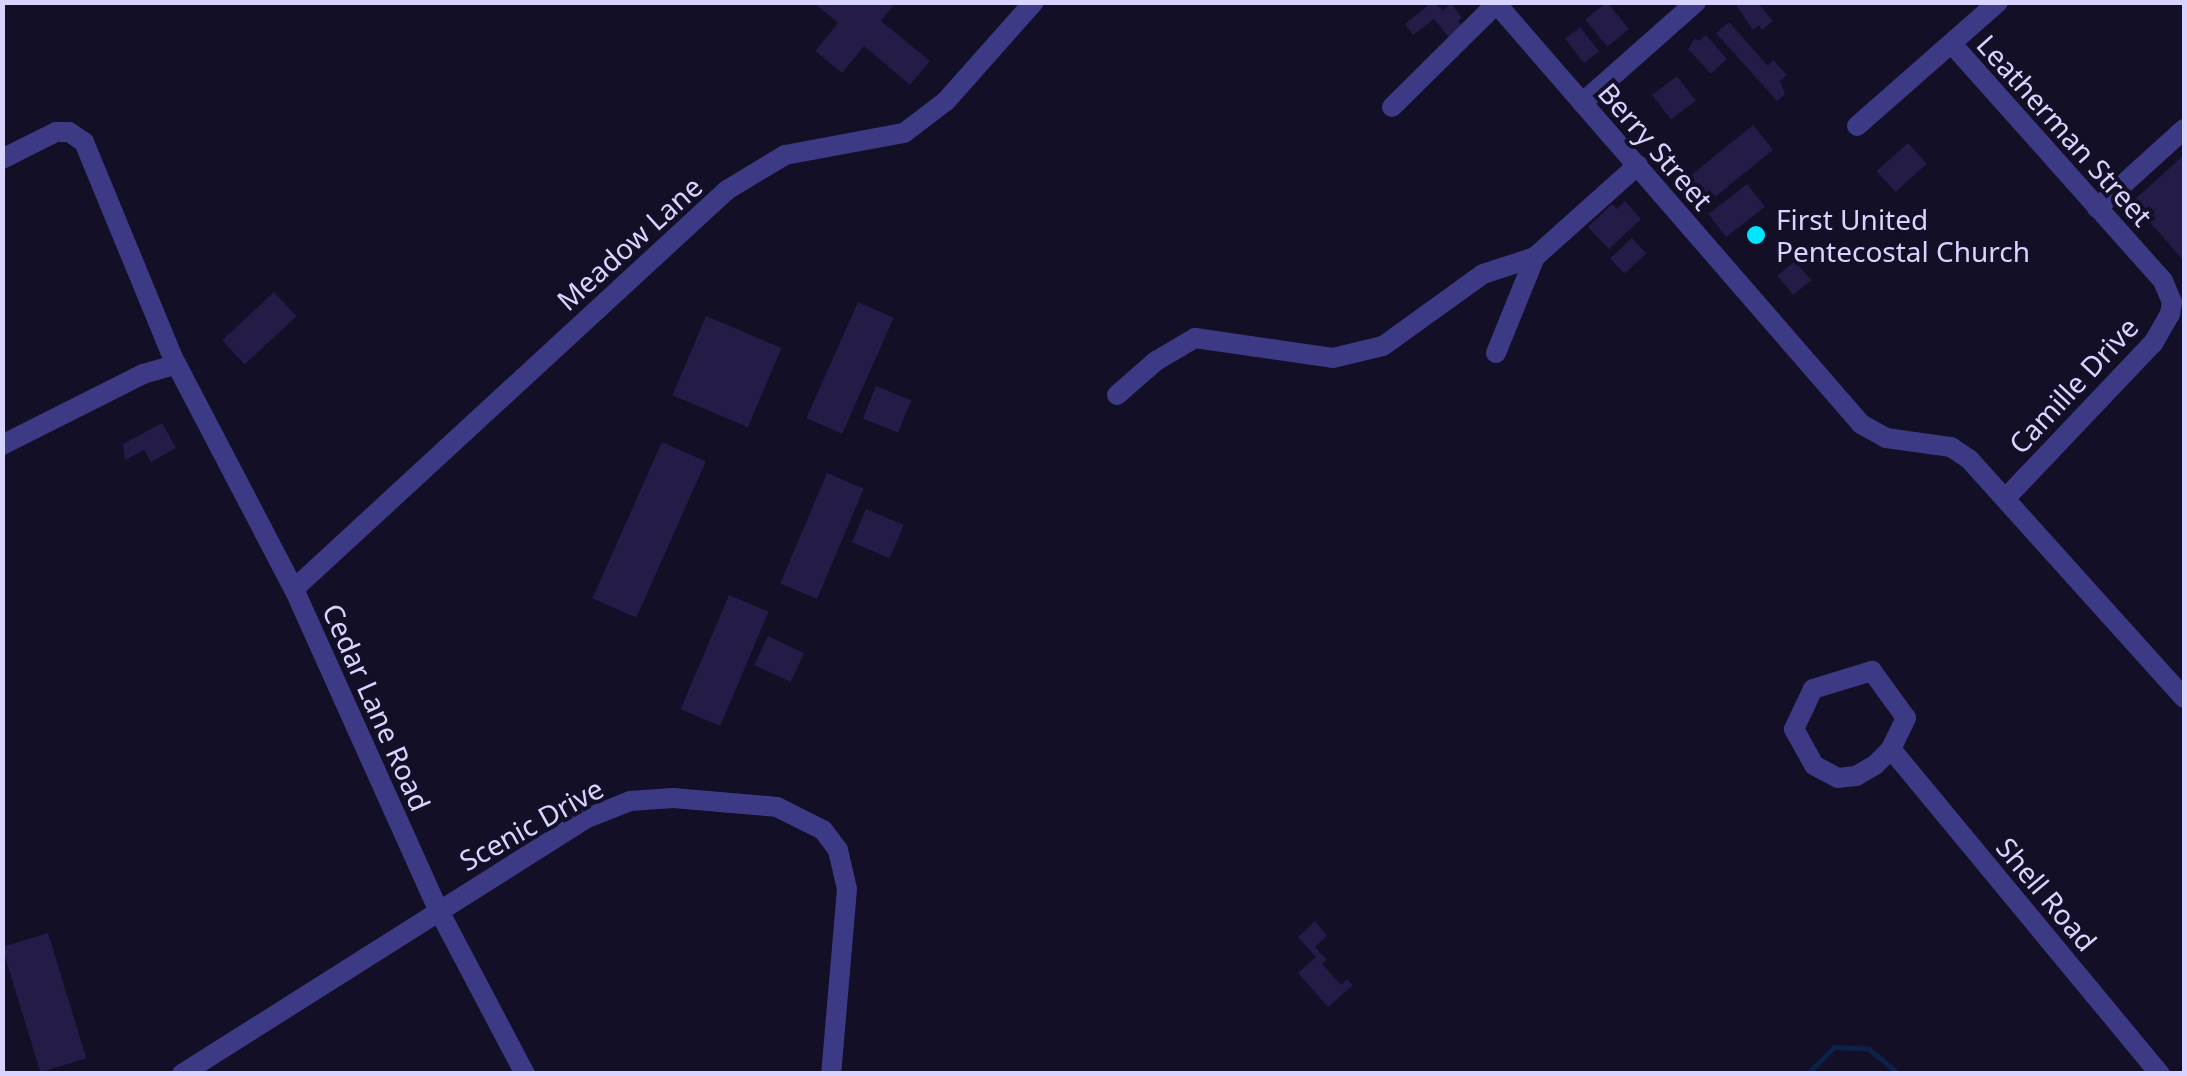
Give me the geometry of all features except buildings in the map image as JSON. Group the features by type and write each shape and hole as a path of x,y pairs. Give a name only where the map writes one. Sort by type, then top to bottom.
{"street":[{"name":"Meadow Lane","path":"294,589 727,190 785,156 904,133 946,101 1034,2"},
{"path":"1582,102 1696,2"},
{"path":"1857,126 1998,2"},
{"path":"1392,107 1496,3"},
{"name":"Berry Street","path":"1496,3 1861,424 1886,438 1951,446 2005,499 2184,698"},
{"name":"Leatherman Street","path":"1952,44 2163,281 2172,302"},
{"path":"2096,208 2184,129"},
{"name":"Cedar Lane Road","path":"2,159 56,132 68,132 84,142 177,364 294,589 438,910 525,1074"},
{"path":"1118,395 1156,361 1196,338 1333,358 1383,346 1484,274 1535,258 1638,165"},
{"path":"1496,353 1535,258"},
{"name":"Camille Drive","path":"2005,499 2153,343 2170,314 2172,302"},
{"path":"2,445 143,374 177,364"},
{"path":"1872,671 1906,718 1891,749 1856,776 1838,778 1814,765 1794,729 1813,690 1872,671"},
{"name":"Shell Road","path":"1891,749 2160,1074"},
{"name":"Scenic Drive","path":"182,1074 585,819 630,801 673,798 777,807 822,830 838,850 847,889 831,1074"}],"waterway":[{"path":"1807,1074 1834,1047 1869,1049 1899,1074"}],"place":[{"name":"First United Pentecostal Church","path":"1756,235"}]}
